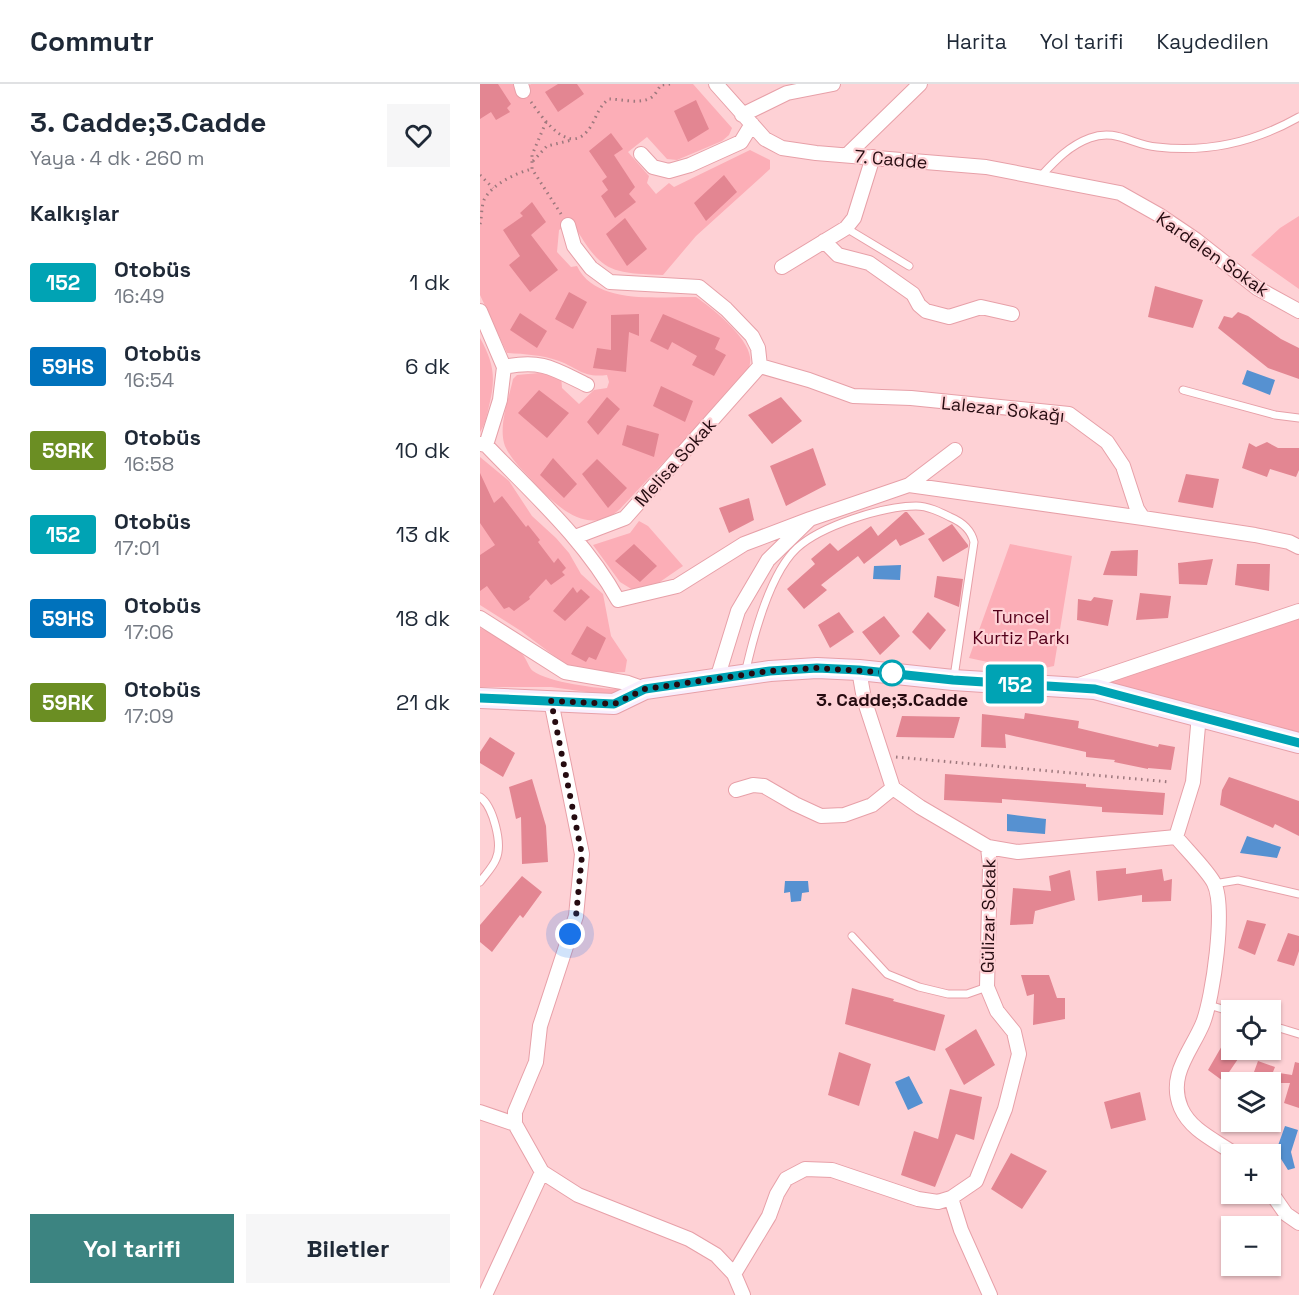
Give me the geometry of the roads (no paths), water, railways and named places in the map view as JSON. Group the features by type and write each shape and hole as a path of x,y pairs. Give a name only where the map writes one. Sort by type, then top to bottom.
{"main road":[{"path":"480,698 614,704 645,689 770,671 817,668 859,670 953,680 1095,689 1298,741"}],"street":[{"name":"7. Cadde","path":"716,84 765,138 782,147 816,153 986,167 1091,189"},
{"path":"641,154 653,166 669,171 690,165 741,142 747,120 785,89 833,84"},
{"path":"847,155 920,84"},
{"path":"782,267 846,228 854,218 873,157"},
{"name":"Kardelen Sokak","path":"1091,189 1120,193 1159,215 1196,240 1257,288 1299,311"},
{"path":"568,225 573,246 591,268 610,282 699,287 726,309 752,336 758,348 760,366"},
{"path":"824,241 838,255 869,263 914,294 919,305 926,311 949,317 981,307 1012,314"},
{"path":"480,311 504,367 500,400 483,445 575,537 618,600 677,586 744,544 909,485 955,450"},
{"path":"504,367 526,363 550,367 587,385"},
{"name":"Lalezar Sokağı","path":"760,366 853,396 911,398 1069,414 1107,442 1123,466 1137,508 1143,518"},
{"name":"Melisa Sokak","path":"575,537 626,518 760,366"},
{"path":"909,485 1255,535 1289,542 1299,547"},
{"path":"717,679 738,611 768,560 810,519"},
{"path":"1074,687 1299,611"},
{"path":"480,618 565,672 628,682 645,689"},
{"path":"736,790 753,785 764,786 821,816 844,814 872,805 893,788 864,699 859,670"},
{"path":"551,701 582,855 576,916 540,1026 536,1062 515,1112 515,1124 542,1172 578,1195 689,1239 716,1255 734,1274 743,1295"},
{"path":"1176,837 1193,782 1199,715"},
{"name":"Gülizar Sokak","path":"734,1274 769,1216 777,1194 786,1179 805,1169 832,1170 918,1199 938,1202 951,1197 975,1181 1005,1109 1019,1054 1014,1032 997,1011 987,987 990,866 988,847 920,807 893,788"},
{"path":"988,847 1018,852 1176,837"},
{"path":"1176,837 1214,884 1219,906 1216,960 1209,1005 1202,1024 1181,1064 1176,1085 1177,1096 1181,1109 1195,1127 1221,1145"},
{"path":"480,1112 515,1124"},
{"path":"485,1295 542,1172"},
{"path":"951,1197 961,1230 990,1295"},
{"path":"1279,1204 1286,1214 1299,1223"}],"lane":[{"path":"1039,178 1064,152 1091,137 1118,135 1154,147 1197,150 1239,142 1273,132 1299,117"},
{"path":"846,228 909,266"},
{"path":"1183,390 1275,415 1299,418"},
{"path":"745,676 759,619 787,561 797,548 815,536 866,514 918,506 957,520 972,532 974,542 953,680"},
{"path":"480,797 484,800 494,820 499,844 497,858 480,882"},
{"path":"1214,884 1238,880 1299,894"},
{"path":"852,936 886,974 919,987 948,994 967,994 987,987"},
{"path":"1209,1005 1221,1009"},
{"path":"1281,1028 1299,1034"}],"water":[{"path":"1247,370 1275,380 1270,395 1242,384"},
{"path":"901,565 900,580 873,579 874,566"},
{"path":"1007,814 1046,819 1045,834 1007,831"},
{"path":"1247,836 1281,847 1277,858 1240,853"},
{"path":"785,881 808,881 809,892 802,893 801,901 791,902 790,892 784,893"},
{"path":"909,1076 923,1103 908,1110 895,1082"},
{"path":"1285,1126 1298,1130 1291,1152 1295,1168 1288,1170 1281,1159 1281,1144 1279,1144"}],"place":[{"name":"3. Cadde;3.Cadde","path":"892,673"}],"park label":[{"name":"Tuncel Kurtiz Parkı","path":"1021,626"}]}
